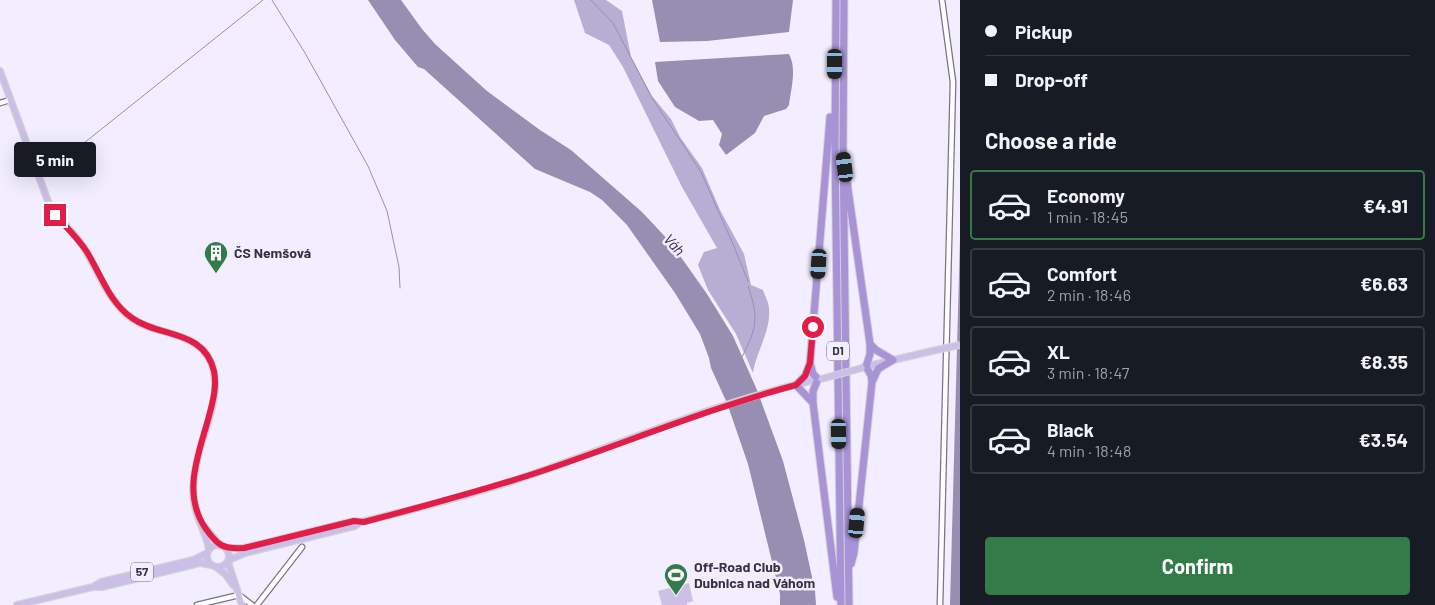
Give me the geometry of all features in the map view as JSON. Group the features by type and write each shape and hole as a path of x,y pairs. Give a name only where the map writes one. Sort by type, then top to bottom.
{"highway":[{"name":"D1","path":"836,0 834,98 840,605"},
{"name":"D1","path":"844,0 843,149 849,605"},
{"path":"813,403 794,385 805,376 810,363 830,110 834,98"},
{"path":"843,149 870,344 870,354 864,367 871,375 872,382 854,553 849,572"},
{"path":"870,344 880,353 893,360"},
{"path":"872,382 878,369 893,360"},
{"path":"810,363 813,374 820,379 813,391 813,403 840,605"}],"main road":[{"path":"0,71 48,204 79,240 115,302 124,312 138,322 193,342 204,351 210,360 214,375 214,394 198,454 194,482 195,507 208,551 207,559 226,576 238,593"},
{"name":"57","path":"17,605 193,560 215,546 244,548 354,521 361,522 494,486 701,413 794,385 960,345"},
{"path":"199,519 212,537 228,552 228,561 242,605"},
{"name":"57","path":"93,586 102,587 200,563 224,566 228,561 245,553 356,526 361,522"}],"street":[{"path":"940,605 953,82 942,0"},
{"path":"0,103 10,100"},
{"path":"257,605 302,547"},
{"path":"197,605 238,593 252,605"}],"shaded area":[{"path":"368,0 401,0 435,44 487,91 571,150 642,212 671,243 707,294 733,336 757,390 783,461 804,540 815,591 816,605 780,605 780,594 748,464 700,334 675,293 627,225 602,200 590,192 535,169 424,69 418,67 395,40"},
{"path":"574,0 606,0 622,11 631,57 652,96 671,119 680,137 702,168 720,210 744,254 751,285 763,290 768,304 769,317 766,333 753,373 736,334 708,290 698,265 704,252 717,248 682,187 623,67 609,45 585,33"},
{"path":"652,0 793,0 789,32 707,41 660,42"},
{"path":"789,54 793,72 789,105 786,109 764,116 755,133 726,155 719,145 722,134 713,120 699,121 675,107 658,81 655,62"},
{"path":"960,238 960,605 950,605"},
{"name":"Off-Road Club Dubnica nad Váhom","path":"689,583 693,601 687,603 687,605 662,605 658,591"}],"waterway":[{"path":"49,171 263,0"},
{"path":"272,0 305,53 368,166 387,211 399,267 400,288"},
{"path":"591,0 613,23 652,98 701,172 748,281"},
{"path":"742,357 751,338 755,322 754,306 748,286"}],"place":[{"name":"ČS Nemšová","path":"216,274"},
{"name":"Off-Road Club Dubnica nad Váhom","path":"676,596"}],"route":[{"path":"55,215 79,240 115,302 124,312 143,324 188,339 201,348 208,356 214,375 215,386 212,406 196,466 194,482 195,507 199,519 212,537 220,545 232,549 244,548 354,521 364,522 443,501 534,473 701,413 796,385 808,371 813,327"}],"water label":[{"name":"Váh","path":"674,245"}]}
